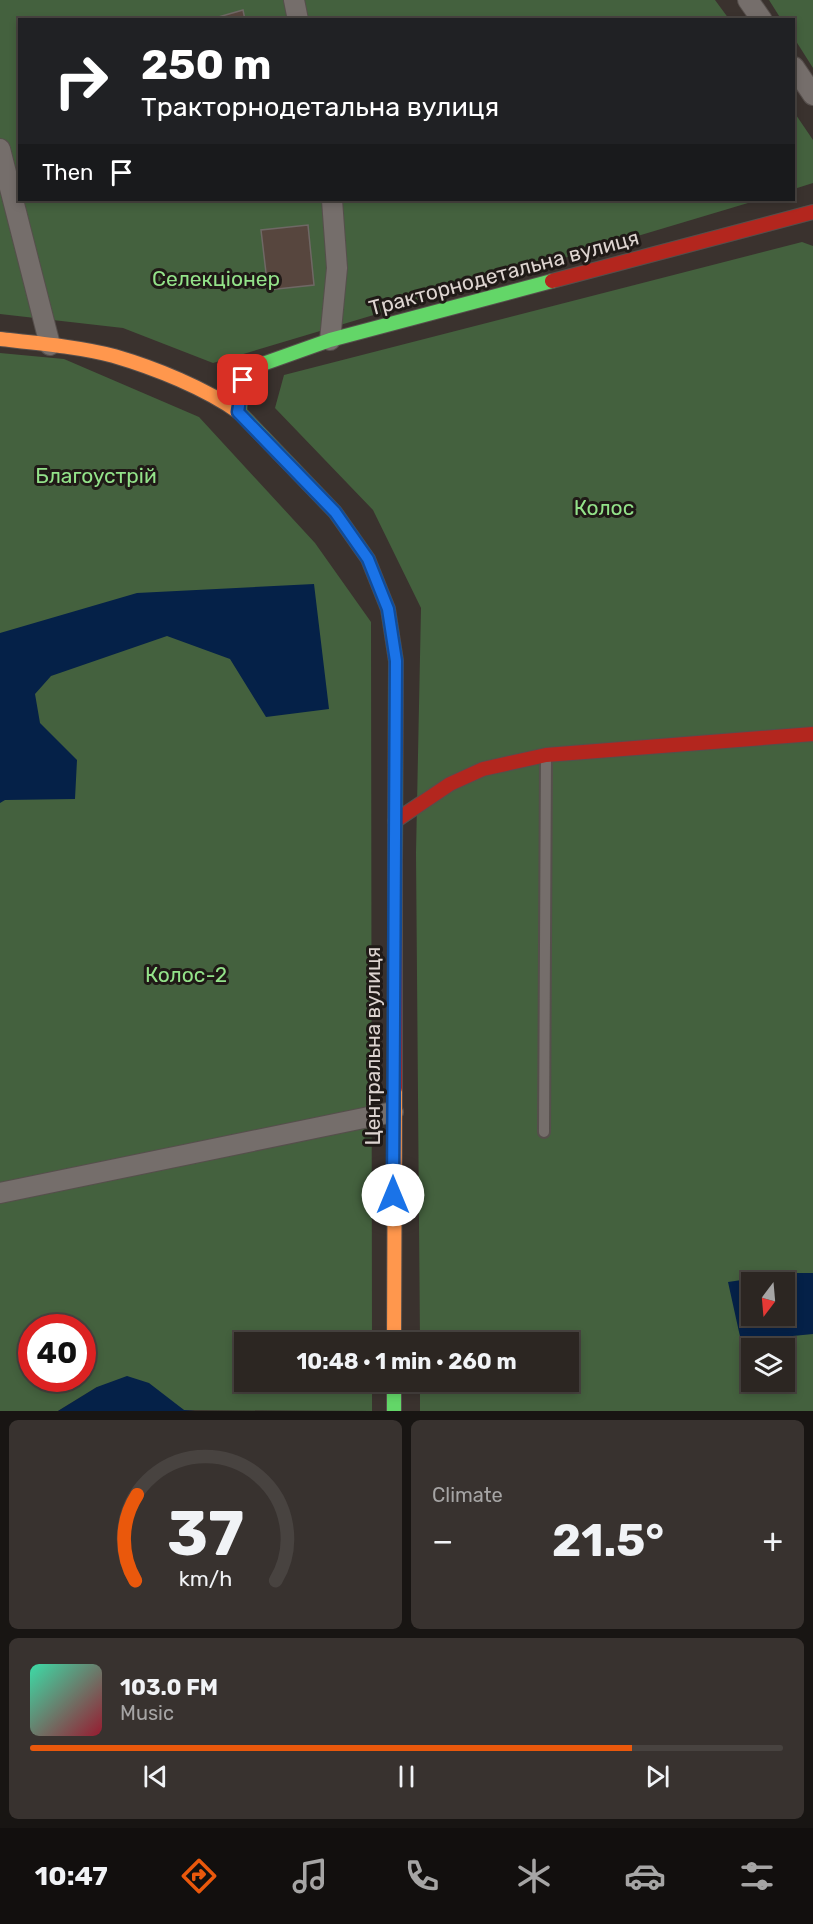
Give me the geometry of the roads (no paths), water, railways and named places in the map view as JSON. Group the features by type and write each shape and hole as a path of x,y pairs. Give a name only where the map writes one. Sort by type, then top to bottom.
{"street":[{"path":"294,0 298,18"},
{"path":"748,0 761,18"},
{"path":"795,68 813,95"},
{"path":"0,149 50,345"},
{"path":"330,340 337,268 332,201"},
{"name":"Тракторнодетальна вулиця","path":"238,412 243,380 257,366 330,340 813,212"},
{"name":"Центральна вулиця","path":"0,339 50,345 112,357 166,375 206,393 238,412 335,512 368,559 388,609 396,661 394,1332"},
{"path":"395,821 450,784 483,769 546,755 813,734"},
{"path":"0,1193 393,1112"},
{"path":"394,1392 394,1411"}],"lane":[{"path":"797,216 813,223"},
{"path":"544,1132 546,755"}],"water":[{"path":"314,584 329,709 266,717 230,659 167,636 51,676 35,694 40,723 77,760 75,799 5,800 0,803 0,633 137,593"},
{"path":"795,1273 813,1273 813,1334 741,1338 741,1341 728,1282 741,1280 741,1326 795,1326"},
{"path":"127,1376 149,1383 184,1410 195,1411 58,1411 89,1392 96,1392 97,1387"}],"park label":[{"name":"Селекціонер","path":"216,279"},
{"name":"Благоустрій","path":"96,476"},
{"name":"Колос","path":"604,508"},
{"name":"Колос-2","path":"186,975"}]}
